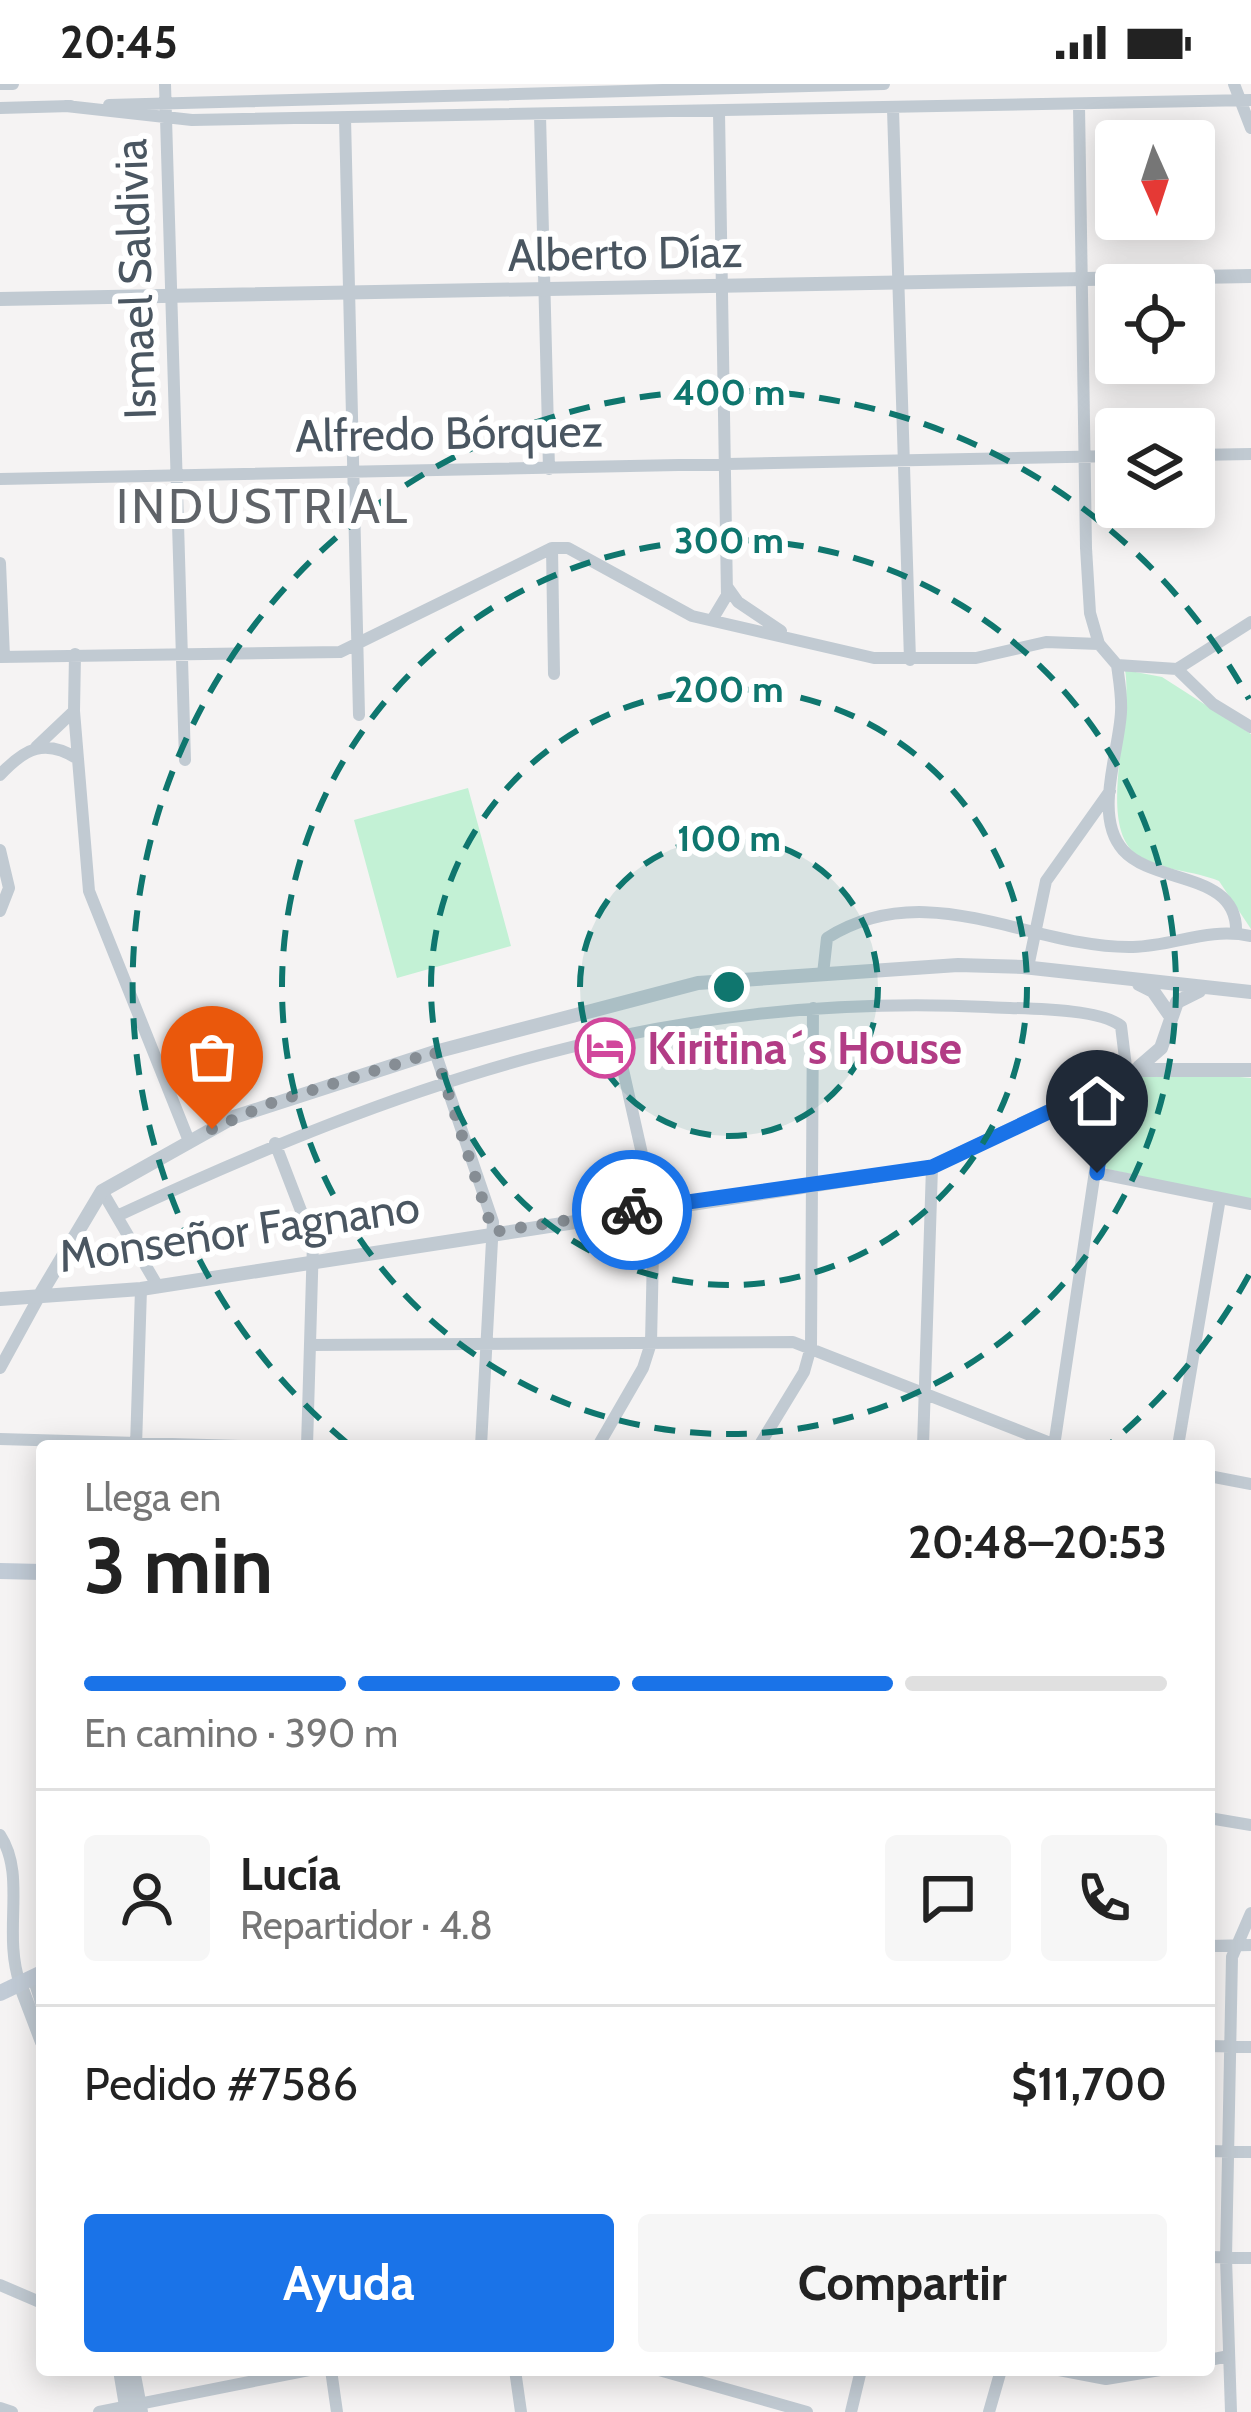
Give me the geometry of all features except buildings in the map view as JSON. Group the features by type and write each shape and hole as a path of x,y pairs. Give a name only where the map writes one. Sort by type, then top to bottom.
{"main road":[{"path":"0,1571 36,1572"},
{"path":"0,1994 32,1978"}],"street":[{"path":"0,85 13,84"},
{"name":"Ismael Saldivia","path":"165,84 185,760"},
{"path":"166,111 884,84"},
{"path":"1234,84 1246,100 1251,128"},
{"path":"813,110 816,86"},
{"path":"0,108 66,106 345,118 1246,100"},
{"path":"823,974 826,938 881,917 973,916 1089,943 1134,947 1207,931 1244,934 1218,892 1139,863 1125,852 1110,824 1122,711 1117,665 1099,644 1090,613 1078,106"},
{"path":"893,109 910,660"},
{"path":"712,620 724,605 727,587 719,112"},
{"path":"540,115 549,469"},
{"path":"345,118 359,715"},
{"name":"Alberto Díaz","path":"0,299 1251,276"},
{"path":"1215,455 1251,454"},
{"name":"Alfredo Bórquez","path":"0,479 1095,456"},
{"path":"0,563 2,657 322,655 357,647 552,548 582,552 679,610 791,638 910,660 976,658 1046,642 1099,644"},
{"path":"552,548 554,674"},
{"path":"727,587 738,602 791,638"},
{"path":"1117,665 1177,669 1251,622"},
{"path":"75,654 74,711 89,891 189,1141"},
{"path":"1177,669 1213,704 1251,728"},
{"path":"0,775 74,711"},
{"path":"35,747 57,747 78,759"},
{"path":"1028,967 1053,867 1111,790"},
{"path":"0,850 9,888 0,910"},
{"path":"0,1368 102,1191 189,1141 268,1104 435,1052 698,982 1028,967 1251,992"},
{"path":"1129,978 1153,992 1169,1014"},
{"path":"117,1216 275,1143 445,1081 615,1034 711,1016 921,1004 1113,1019 1126,1035 1131,1072 1153,1058 1167,1034 1169,1014 1188,994 1206,989"},
{"path":"764,1440 804,1372 811,1347 813,1008"},
{"path":"602,1440 644,1368 651,1343 654,1207 615,1034"},
{"path":"1167,1034 1180,1054 1199,1066"},
{"path":"435,1052 493,1232 481,1440"},
{"name":"Monseñor Fagnano","path":"0,1299 149,1287 932,1167 1131,1072 1199,1066 1251,1070"},
{"path":"1057,1440 1108,1084"},
{"path":"275,1143 312,1232 307,1440"},
{"path":"922,1440 932,1167"},
{"path":"1097,1173 1251,1204"},
{"path":"102,1191 149,1287 136,1440"},
{"path":"1179,1440 1220,1198"},
{"path":"312,1345 793,1342 1041,1440"},
{"path":"0,1439 36,1441"},
{"path":"1215,1477 1251,1484"},
{"path":"1215,1819 1251,1825"},
{"path":"0,1835 12,1859 9,1946 32,1978"},
{"path":"1231,2412 1226,2258 1231,2046 1236,1946 1251,1913"},
{"path":"1215,1946 1251,1946"},
{"path":"1215,2046 1251,2047"},
{"path":"1215,2151 1251,2152"},
{"path":"1215,2258 1251,2258"},
{"path":"0,2285 36,2300"},
{"path":"1215,2359 1229,2356"},
{"path":"122,2376 134,2409"},
{"path":"133,2376 134,2409"},
{"path":"99,2412 134,2409 282,2376"},
{"path":"333,2376 337,2412"},
{"path":"516,2376 521,2412"},
{"path":"691,2376 807,2412"},
{"path":"851,2412 860,2376"},
{"path":"989,2412 999,2376"},
{"path":"1090,2376 1124,2376"},
{"path":"0,2408 12,2412"}],"green space":[{"path":"1125,670 1162,677 1251,734 1251,929 1219,881 1146,860 1125,840 1117,796"},
{"path":"468,788 511,946 397,978 354,820"},
{"path":"1171,1071 1251,1078 1251,1200 1107,1169 1103,1161 1117,1090 1142,1076"}],"way so far":[{"path":"212,1129 268,1104 435,1052 491,1214 493,1232 632,1210"}],"place":[{"name":"Kiritina´s House","path":"605,1048"}],"district":[{"name":"INDUSTRIAL","path":"263,506"}],"route":[{"path":"632,1210 932,1167 1108,1084 1097,1173"}]}
